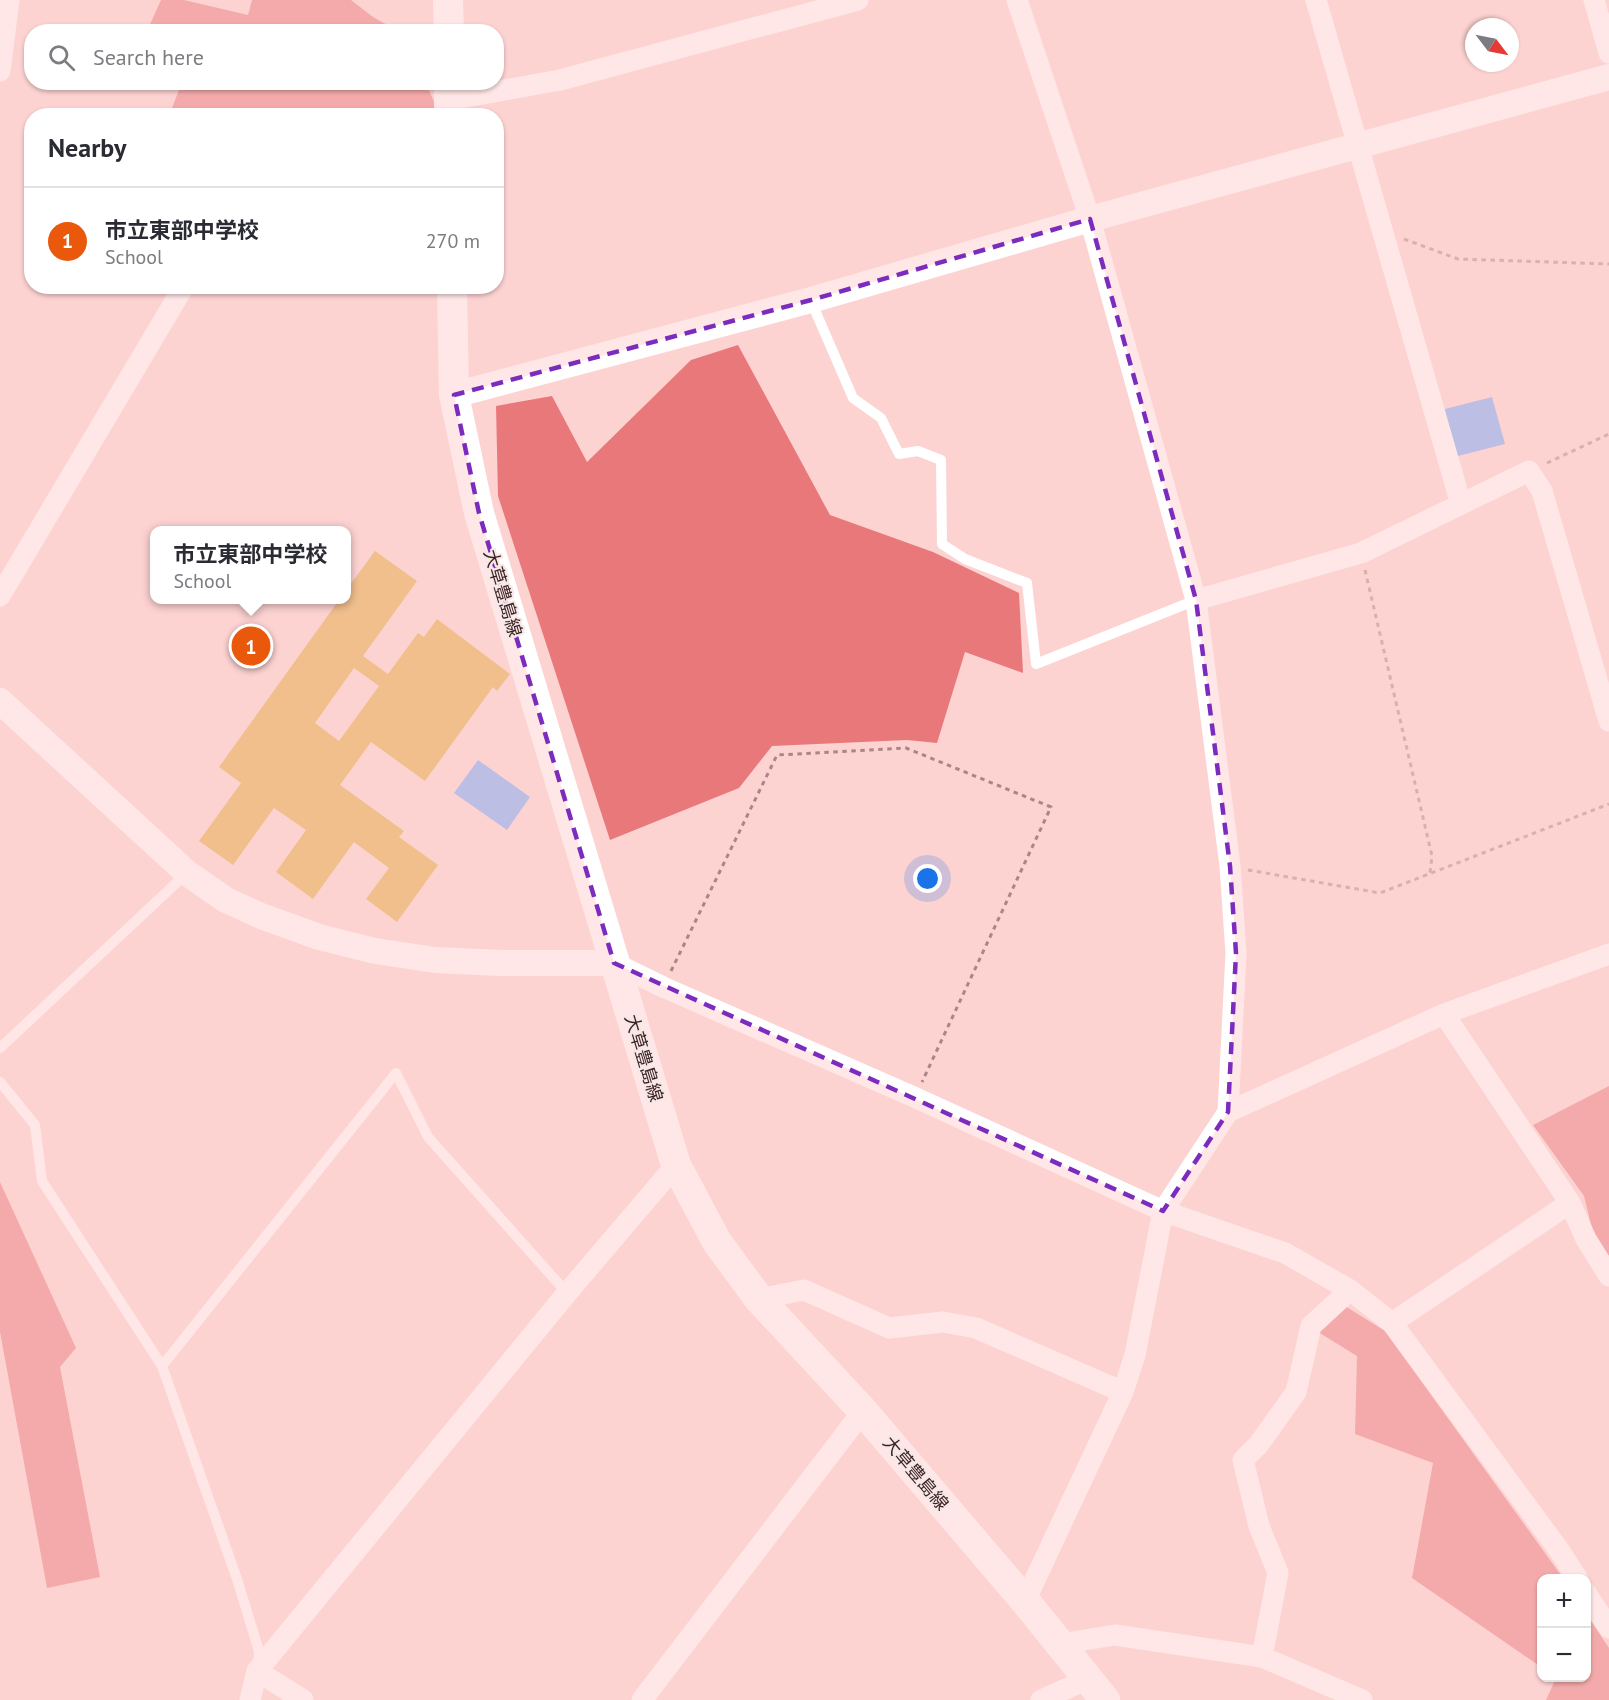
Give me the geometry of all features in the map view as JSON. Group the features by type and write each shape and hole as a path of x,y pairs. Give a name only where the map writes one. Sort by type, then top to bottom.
{"main road":[{"path":"448,0 449,24"},
{"name":"大草豊島線","path":"452,294 454,395 479,513 676,1165 717,1242 759,1299 863,1411 1025,1601 1096,1689"}],"street":[{"path":"0,71 9,0"},
{"path":"504,90 560,80 858,0"},
{"path":"1017,0 1090,219 1196,600 1230,867 1236,953 1228,1112 1163,1211 1135,1356 1123,1392 1025,1601"},
{"path":"1316,0 1461,504"},
{"path":"1594,0 1609,53"},
{"path":"454,395 811,300 1090,219 1609,77"},
{"path":"449,99 502,90"},
{"path":"0,596 179,294"},
{"path":"1196,600 1361,553 1529,471 1542,491 1609,721"},
{"path":"0,701 187,873 226,900 261,916 319,937 375,951 435,960 501,963 614,963 1163,1211 1285,1253 1350,1290 1392,1323 1574,1574"},
{"path":"1228,1112 1444,1014 1609,954"},
{"path":"1444,1014 1570,1203 1586,1239 1609,1276"},
{"path":"250,1700 257,1671 567,1293 676,1165"},
{"path":"1392,1323 1570,1203"},
{"path":"759,1299 804,1290 889,1328 943,1322 976,1328 1123,1392"},
{"path":"1262,1657 1278,1573 1259,1526 1243,1460 1259,1444 1296,1392 1311,1326 1350,1290"},
{"path":"642,1700 863,1411"},
{"path":"1591,1599 1609,1628"},
{"path":"1060,1644 1114,1635 1262,1657 1359,1699"},
{"path":"257,1671 303,1700"},
{"path":"1041,1700 1096,1689"}],"lane":[{"path":"811,300 853,398 881,418 899,454 918,452 941,460 942,544 965,559 1027,583 1036,664 1196,600"},
{"path":"0,1048 187,873"},
{"path":"162,1365 396,1073 428,1137 567,1293"},
{"path":"0,1082 35,1125 42,1180 162,1365 237,1579 259,1650 257,1671"}],"path":[{"path":"1386,244 1401,237 1458,258 1609,264"},
{"path":"1529,471 1609,434"},
{"path":"1361,553 1432,856 1430,873"},
{"path":"663,987 777,755 906,748 1051,807 914,1097"},
{"path":"1230,867 1380,893 1609,804"}],"highlighted area":[{"path":"1090,219 1196,600 1230,866 1236,953 1228,1112 1163,1211 614,963 479,513 454,395 811,300"}],"shaded area":[{"path":"161,0 184,0 248,15 252,0 351,0 386,24 150,24"},
{"path":"179,90 429,90 435,104 435,108 172,108"},
{"path":"738,345 830,515 933,552 1019,593 1023,673 965,652 937,743 907,740 772,746 739,788 610,840 498,496 496,406 552,396 587,462 691,360"},
{"path":"1609,1086 1609,1258 1593,1233 1584,1196 1533,1125"},
{"path":"0,1182 76,1348 60,1367 100,1577 47,1588 0,1332"},
{"path":"1345,1306 1385,1331 1560,1574 1537,1574 1537,1664 1412,1578 1433,1463 1355,1434 1357,1356 1318,1332"},
{"path":"1591,1621 1609,1648 1609,1700 1546,1700 1554,1682 1591,1682"}],"water":[{"path":"1492,397 1505,444 1454,457 1441,410"},
{"path":"478,760 530,797 507,830 454,793"}],"building":[{"path":"375,551 417,581 363,656 388,674 418,633 424,637 437,619 510,674 497,691 493,687 425,781 371,742 340,785 404,831 399,837 438,865 397,922 366,899 389,868 354,842 313,899 276,872 306,830 274,808 233,865 199,841 241,783 219,767 336,604 351,604 351,584","holes":["354,668 379,686 339,741 315,723"]}],"place":[{"name":"市立東部中学校","path":"251,646"}]}
